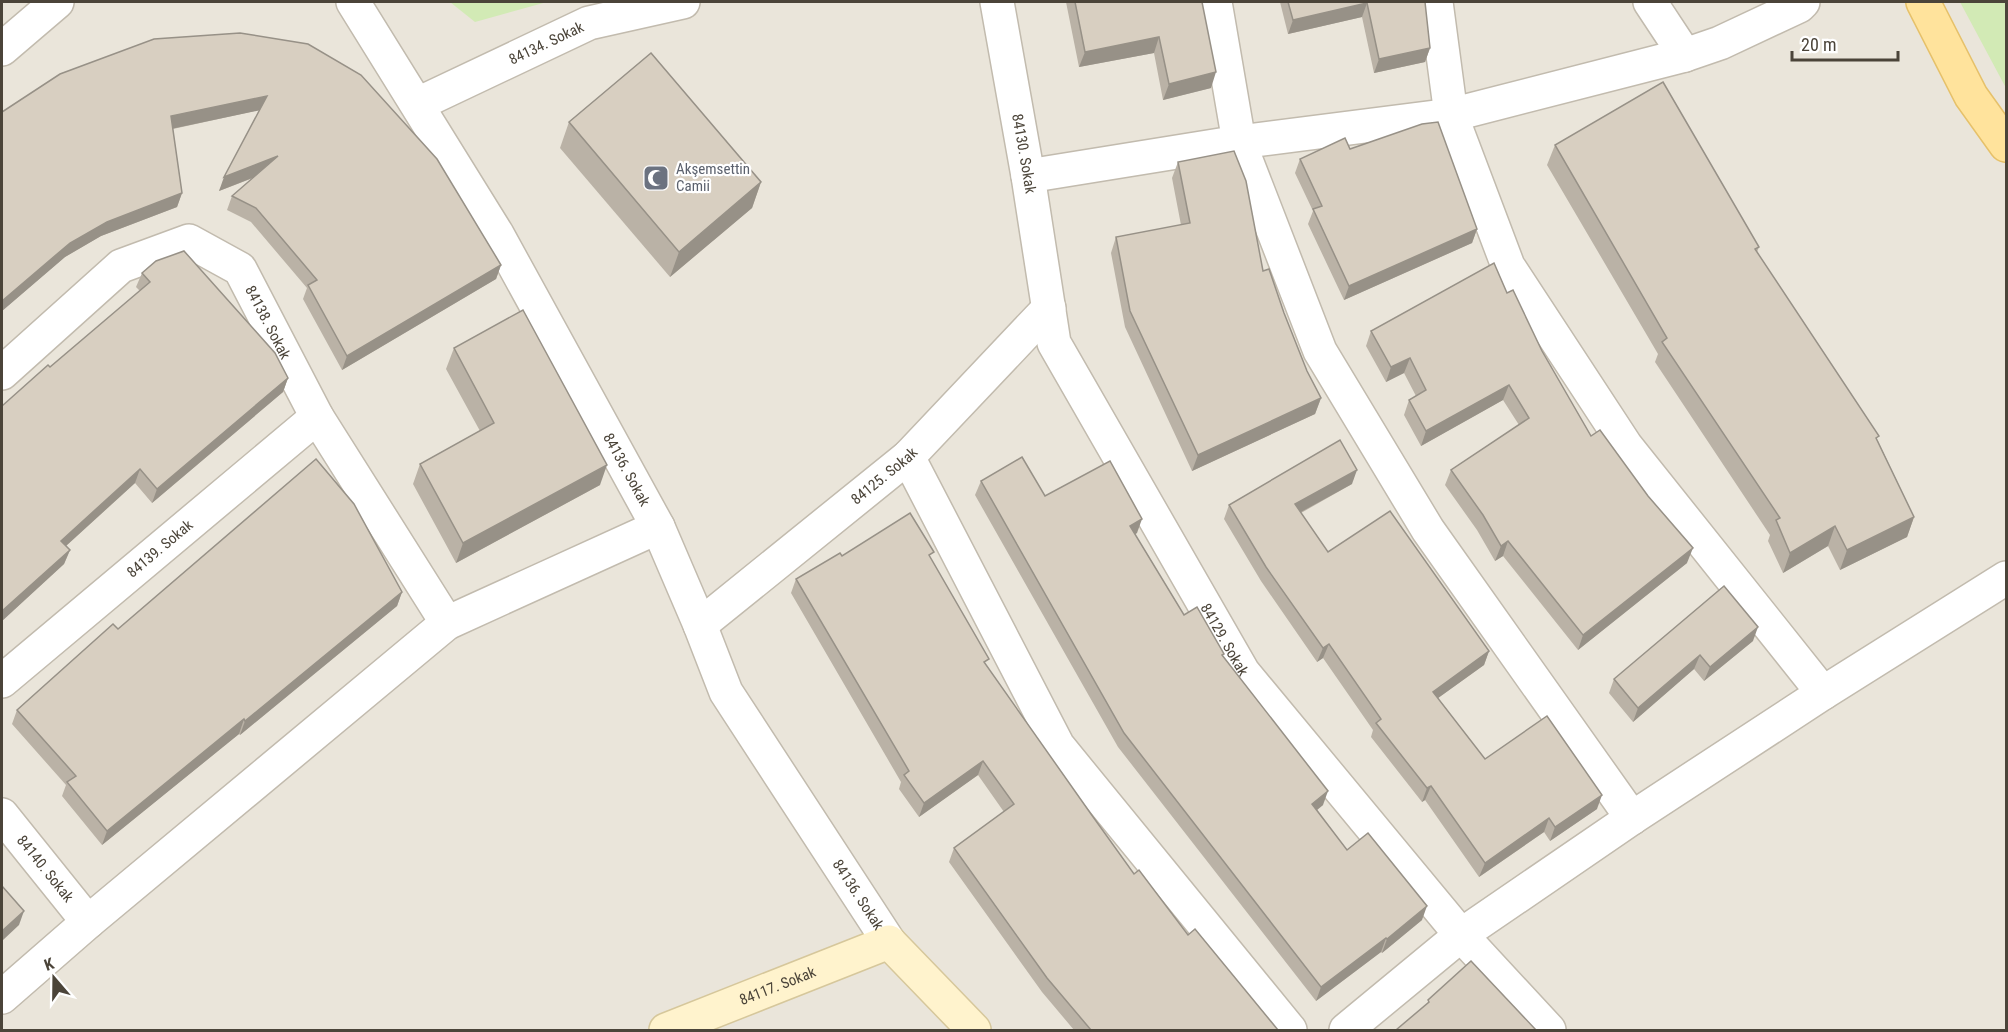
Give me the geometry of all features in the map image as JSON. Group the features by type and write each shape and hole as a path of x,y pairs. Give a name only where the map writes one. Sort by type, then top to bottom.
{"main road":[{"path":"1923,2 1971,96 2007,145"},
{"path":"889,942 974,1030"},
{"name":"84117. Sokak","path":"668,1030 889,942"}],"street":[{"path":"2,49 57,2"},
{"name":"84136. Sokak","path":"353,2 418,104 496,234 658,527 726,692 889,942"},
{"name":"84134. Sokak","path":"418,104 587,12 683,2"},
{"name":"84130. Sokak","path":"998,2 1049,308"},
{"path":"1215,2 1239,142 1320,351 1428,530 1632,819"},
{"path":"1436,2 1451,115 1508,266 1626,446 1823,693"},
{"path":"1650,2 1685,55"},
{"path":"1028,176 1239,142 1451,115 1685,55 1720,43 1799,6 1803,2"},
{"name":"84138. Sokak","path":"2,373 121,266 189,241 240,270 316,417 447,623"},
{"name":"84125. Sokak","path":"700,625 908,457 1049,308"},
{"name":"84129. Sokak","path":"1049,308 1054,342 1243,672 1461,935 1549,1030"},
{"name":"84139. Sokak","path":"2,681 316,417"},
{"path":"908,457 1058,746 1290,1030"},
{"path":"2,997 88,922 447,623 658,527"},
{"path":"1346,1030 1461,935 1823,693 2007,578"},
{"name":"84140. Sokak","path":"2,815 88,922"}],"shaded area":[{"path":"2,2 2006,2 2006,1030 2,1030"}],"green space":[{"path":"450,2 547,2 475,22"},
{"path":"1960,2 2006,2 2006,88"}],"building":[{"path":"1075,2 1202,2 1216,72 1169,84 1159,37 1085,52"},
{"path":"1288,2 1425,2 1430,48 1379,59 1367,3 1293,20"},
{"path":"240,33 308,44 361,75 437,159 501,265 347,356 308,285 317,280 256,208 232,196 278,156 224,177 267,96 171,116 182,193 107,222 70,243 2,301 2,112 60,74 154,39"},
{"name":"Akşemsettin Camii","path":"651,53 761,182 679,252 569,122"},
{"path":"1663,82 1759,247 1755,249 1879,436 1876,438 1914,517 1847,550 1835,526 1790,553 1776,520 1780,518 1662,342 1667,338 1555,145"},
{"path":"1438,122 1477,229 1349,286 1313,209 1322,206 1300,159 1345,138 1350,149 1422,124"},
{"path":"1234,151 1246,181 1263,271 1269,269 1307,371 1321,398 1198,455 1130,311 1116,237 1190,223 1178,162"},
{"path":"184,251 275,353 288,378 157,489 140,469 61,541 70,550 2,611 2,406 48,365 50,367 150,282 142,273 156,261"},
{"path":"1494,263 1507,293 1513,290 1542,351 1591,436 1600,430 1648,496 1693,548 1583,635 1508,541 1501,546 1483,515 1451,470 1529,418 1509,385 1426,431 1409,400 1426,390 1410,358 1391,367 1371,331"},
{"path":"523,310 607,465 463,543 420,464 494,423 454,348"},
{"path":"1340,440 1357,470 1295,504 1328,552 1390,511 1489,651 1433,692 1485,759 1547,716 1602,795 1555,827 1549,818 1485,863 1431,786 1427,788 1376,723 1381,719 1329,644 1323,648 1266,567 1229,505"},
{"path":"1022,457 1045,496 1110,461 1142,519 1130,526 1184,615 1197,607 1224,654 1222,655 1328,791 1312,804 1347,850 1368,833 1427,906 1387,939 1321,987 1124,733 981,481"},
{"path":"316,459 354,504 402,592 107,831 67,782 76,776 17,710 113,624 118,629"},
{"path":"910,513 934,552 929,555 989,659 984,662 1091,814 1134,874 1139,870 1188,935 1195,929 1278,1030 1091,1030 1047,978 954,848 1014,804 983,761 924,803 904,775 909,771 796,579 840,553 842,556"},
{"path":"1724,586 1758,627 1710,667 1700,655 1638,708 1614,679"},
{"path":"2,886 24,911 2,931"},
{"path":"1471,961 1536,1030 1396,1030 1429,1002 1428,1000"}],"place":[{"name":"Akşemsettin Camii","path":"656,178"}]}
